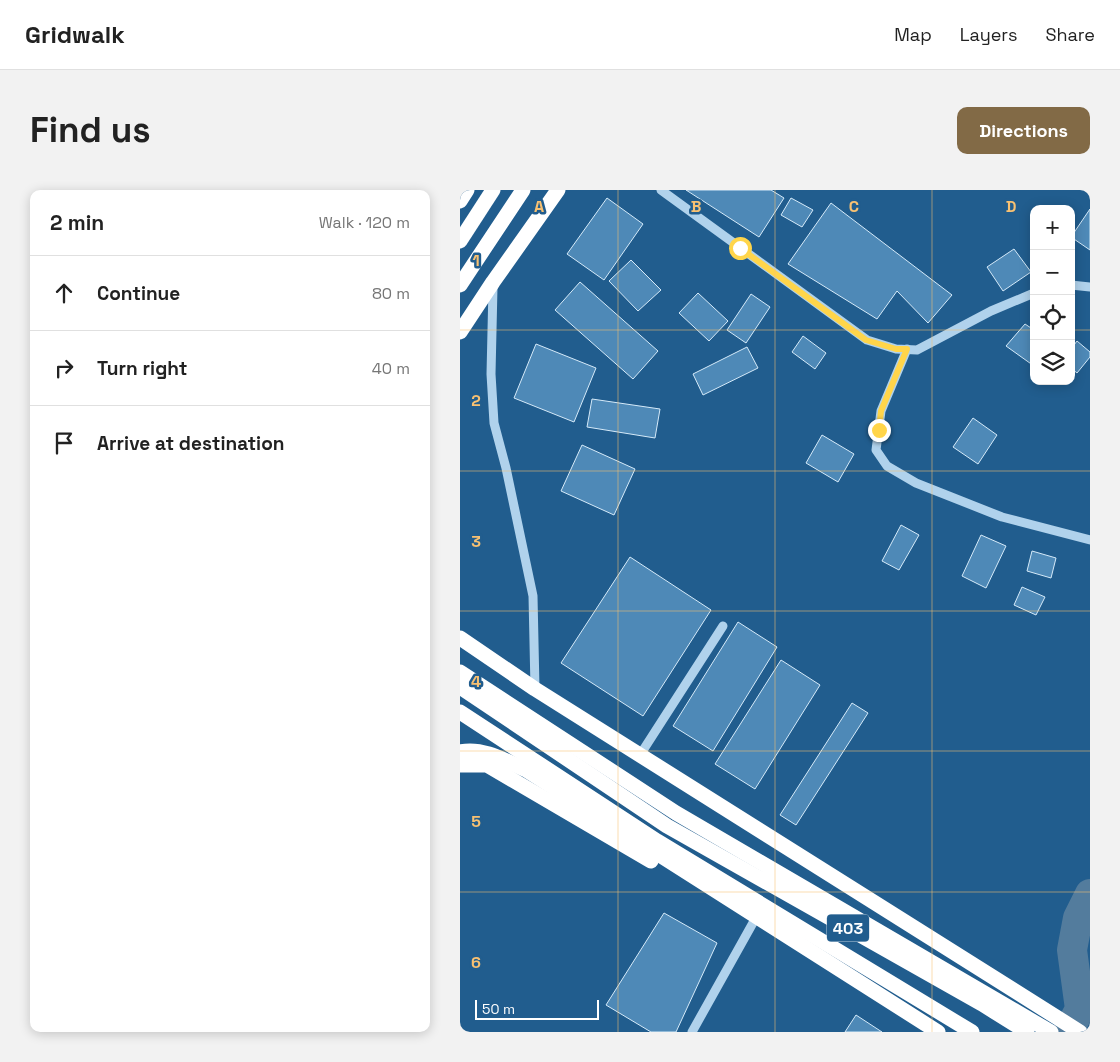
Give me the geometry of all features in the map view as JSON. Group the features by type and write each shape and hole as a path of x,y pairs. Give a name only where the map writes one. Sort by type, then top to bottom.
{"highway":[{"path":"460,201 467,190"},
{"path":"460,241 493,190"},
{"path":"460,285 523,190"},
{"path":"460,332 558,190"},
{"path":"460,638 535,690 1080,1032"},
{"path":"460,672 676,813 1051,1032"},
{"name":"403","path":"460,687 667,826 974,999 1027,1032"},
{"name":"403","path":"460,712 657,841 972,1032"},
{"path":"460,752 466,751 493,755 526,770 938,1032"},
{"path":"460,765 487,764 754,921 923,1032"}],"street":[{"path":"661,190 866,340 896,349 916,350 991,311 1030,295"},
{"path":"493,282 491,374 494,423 506,468 533,596 535,690"},
{"path":"1075,285 1090,287"},
{"path":"907,349 881,411 876,450 886,466 916,483 1002,517 1090,540"},
{"path":"640,755 723,626"},
{"path":"692,1032 754,921"}],"building":[{"path":"686,190 771,190 784,198 759,237"},
{"path":"607,198 643,224 604,280 567,254"},
{"path":"791,198 813,210 802,227 781,215"},
{"path":"831,203 952,295 928,323 897,291 877,319 788,264"},
{"path":"1090,209 1090,250 1075,240 1075,231"},
{"path":"1014,249 1030,273 1003,291 987,267"},
{"path":"631,260 661,290 638,311 609,281"},
{"path":"580,282 658,351 633,379 555,310"},
{"path":"698,293 728,321 709,341 679,313"},
{"path":"751,294 770,307 746,343 727,330"},
{"path":"1025,324 1030,327 1030,363 1006,346"},
{"path":"803,336 826,353 815,369 792,352"},
{"path":"1077,341 1090,352 1090,357 1077,373 1075,371 1075,344"},
{"path":"536,344 596,368 574,422 514,398"},
{"path":"747,347 758,368 703,395 693,374"},
{"path":"592,399 660,409 655,438 587,427"},
{"path":"973,418 997,435 978,464 953,447"},
{"path":"822,435 854,454 838,482 806,463"},
{"path":"582,445 635,469 614,515 561,491"},
{"path":"901,525 919,535 899,570 882,561"},
{"path":"981,535 1006,546 986,588 962,576"},
{"path":"1032,551 1056,558 1051,578 1027,571"},
{"path":"630,557 711,610 643,716 561,663"},
{"path":"1022,587 1045,597 1036,615 1014,605"},
{"path":"738,622 777,647 713,751 673,726"},
{"path":"781,660 820,685 755,789 715,764"},
{"path":"852,703 868,713 796,825 780,815"},
{"path":"664,913 717,943 676,1032 651,1032 606,1005"},
{"path":"856,1015 882,1032 845,1032"}],"waterway":[{"path":"1068,1032 1080,1009 1072,950 1078,918 1090,894"}],"route":[{"path":"740,248 866,340 896,349 907,349 881,411 879,430"}]}
